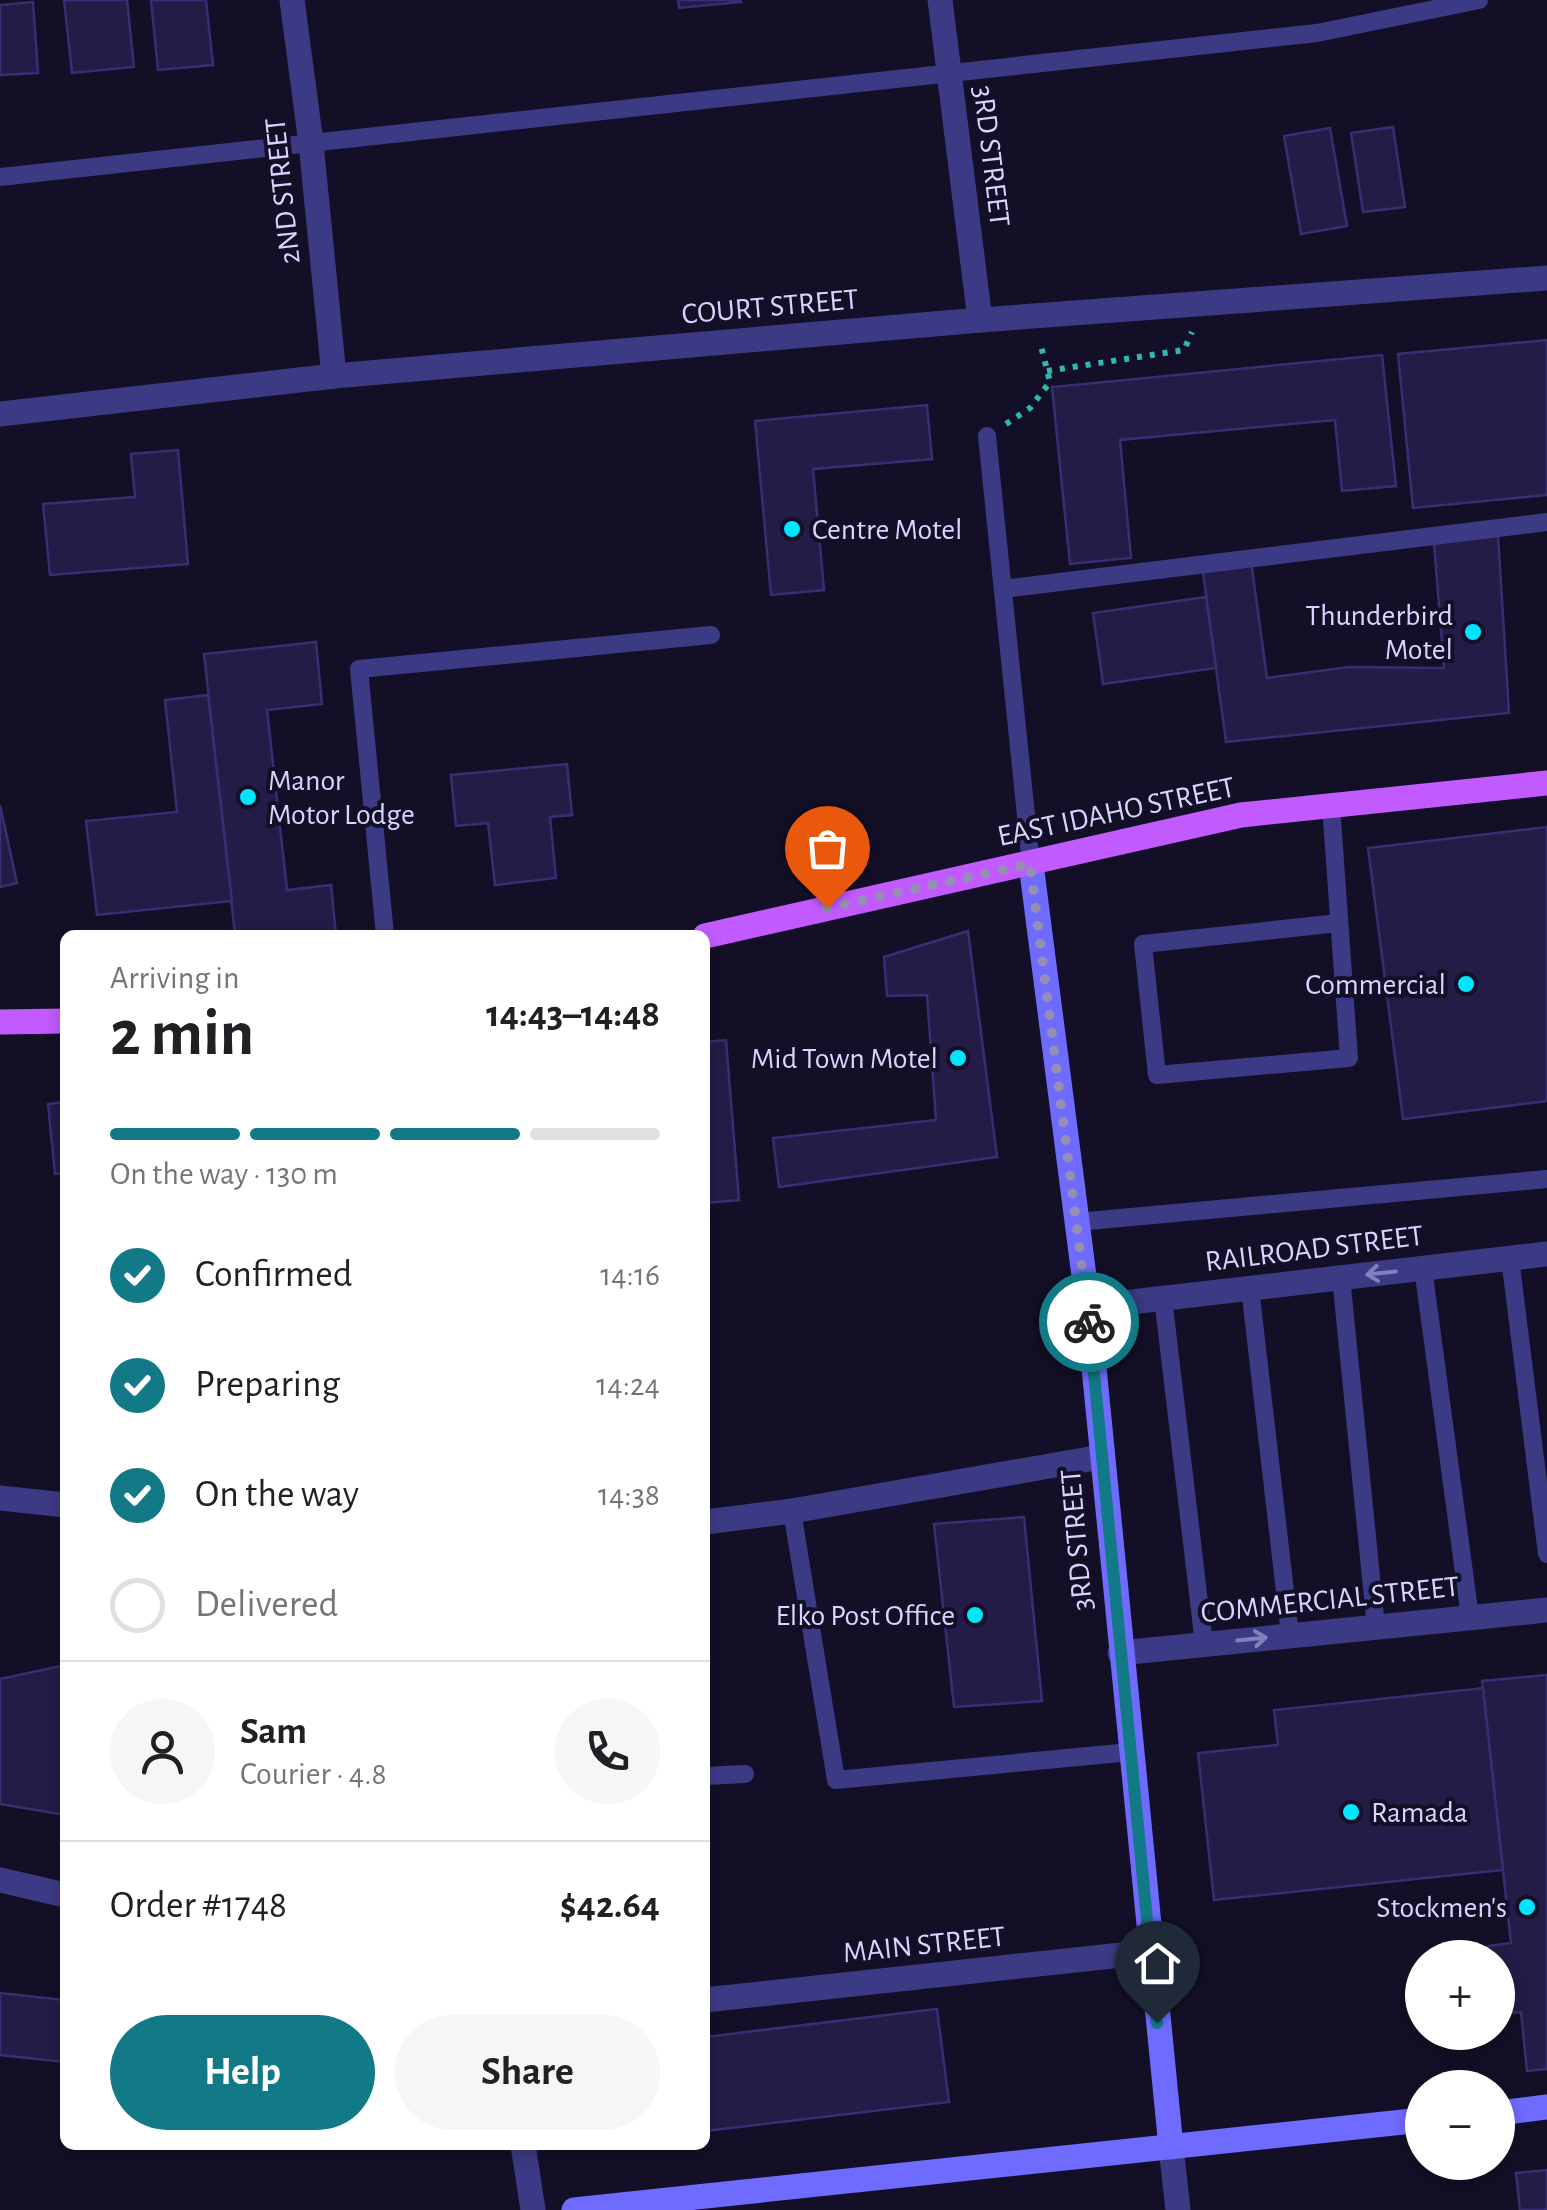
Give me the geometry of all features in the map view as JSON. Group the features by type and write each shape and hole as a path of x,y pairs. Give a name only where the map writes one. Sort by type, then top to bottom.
{"main road":[{"name":"EAST IDAHO STREET","path":"710,935 1241,815 1547,782"},
{"path":"0,1022 60,1022"}],"street":[{"name":"2ND STREET","path":"292,0 311,143 334,376"},
{"name":"3RD STREET","path":"940,0 980,320"},
{"name":"COURT STREET","path":"0,414 334,376 980,320 1547,278"},
{"name":"3RD STREET","path":"1030,864 1088,1306 1178,2210"},
{"name":"RAILROAD STREET","path":"1088,1306 1547,1254"},
{"path":"710,1521 792,1511 1101,1456"},
{"path":"0,1498 60,1504"},
{"name":"COMMERCIAL STREET","path":"1120,1652 1547,1610"},
{"path":"0,1880 60,1894"},
{"name":"MAIN STREET","path":"710,1999 1150,1952"},
{"path":"1515,2111 1547,2108"},
{"path":"574,2210 1405,2122"},
{"path":"524,2150 533,2210"}],"lane":[{"path":"0,178 1317,33 1479,0"},
{"path":"988,436 1030,864"},
{"path":"1002,589 1547,522"},
{"path":"384,930 358,669 711,635"},
{"path":"1331,806 1349,1058 1157,1075 1143,944 1339,923"},
{"path":"1077,1222 1547,1178"},
{"path":"1510,1258 1547,1554"},
{"path":"1424,1268 1470,1617"},
{"path":"1341,1277 1376,1627"},
{"path":"1250,1288 1290,1636"},
{"path":"1163,1298 1204,1644"},
{"path":"792,1511 836,1780 1130,1752"},
{"path":"710,1776 744,1774"}],"path":[{"path":"988,436 1030,408 1050,382 1047,371 1184,350 1205,303"}],"building":[{"path":"64,0 127,0 134,67 72,73"},
{"path":"151,0 206,0 213,65 158,70"},
{"path":"678,0 740,0 741,2 679,8"},
{"path":"33,2 38,73 0,75 0,5"},
{"path":"1393,127 1405,207 1363,212 1351,133"},
{"path":"1330,128 1347,226 1301,234 1284,136"},
{"path":"1547,340 1547,495 1413,508 1398,354"},
{"path":"1382,355 1396,486 1342,491 1335,420 1120,440 1131,558 1070,564 1052,387"},
{"name":"Centre Motel","path":"927,405 932,459 813,469 824,590 771,595 755,421"},
{"path":"178,450 188,564 50,575 43,504 135,497 131,454"},
{"name":"Thunderbird Motel","path":"1498,536 1509,713 1226,742 1202,565 1251,561 1267,678 1349,667 1444,668 1434,543"},
{"path":"1206,597 1216,668 1103,684 1093,613"},
{"name":"Manor Motor Lodge","path":"316,642 322,704 267,710 287,890 331,885 336,930 234,930 204,654"},
{"path":"208,695 232,901 97,915 86,821 177,812 165,700"},
{"path":"567,764 572,815 550,817 556,878 495,885 488,823 456,826 451,775"},
{"path":"0,805 17,883 0,887"},
{"name":"Commercial","path":"1547,827 1547,1101 1403,1119 1368,848"},
{"name":"Mid Town Motel","path":"968,931 997,1157 779,1187 773,1138 936,1120 927,995 887,996 884,957"},
{"path":"726,1040 739,1200 710,1203 710,1042"},
{"path":"60,1103 60,1174 55,1174 48,1104"},
{"path":"1024,1517 1042,1701 954,1707 934,1524"},
{"path":"60,1666 60,1814 0,1804 0,1679"},
{"name":"Stockmen's","path":"1547,1675 1547,2069 1527,2071 1521,2012 1515,2013 1515,1940 1511,1940 1482,1681"},
{"name":"Ramada","path":"1483,1688 1503,1870 1214,1900 1198,1753 1278,1745 1274,1710"},
{"path":"0,1993 60,1999 60,2061 0,2055"},
{"path":"937,2009 949,2102 710,2130 710,2036"},
{"path":"1547,2170 1547,2210 1520,2210 1516,2173"}],"way so far":[{"path":"827,908 1030,864 1089,1322"}],"place":[{"name":"Centre Motel","path":"792,529"},
{"name":"Thunderbird Motel","path":"1473,632"},
{"name":"Manor Motor Lodge","path":"248,797"},
{"name":"Commercial","path":"1466,984"},
{"name":"Mid Town Motel","path":"958,1058"},
{"name":"Elko Post Office","path":"975,1615"},
{"name":"Ramada","path":"1351,1812"},
{"name":"Stockmen's","path":"1527,1907"}],"route":[{"path":"1089,1322 1157,2023"}]}
